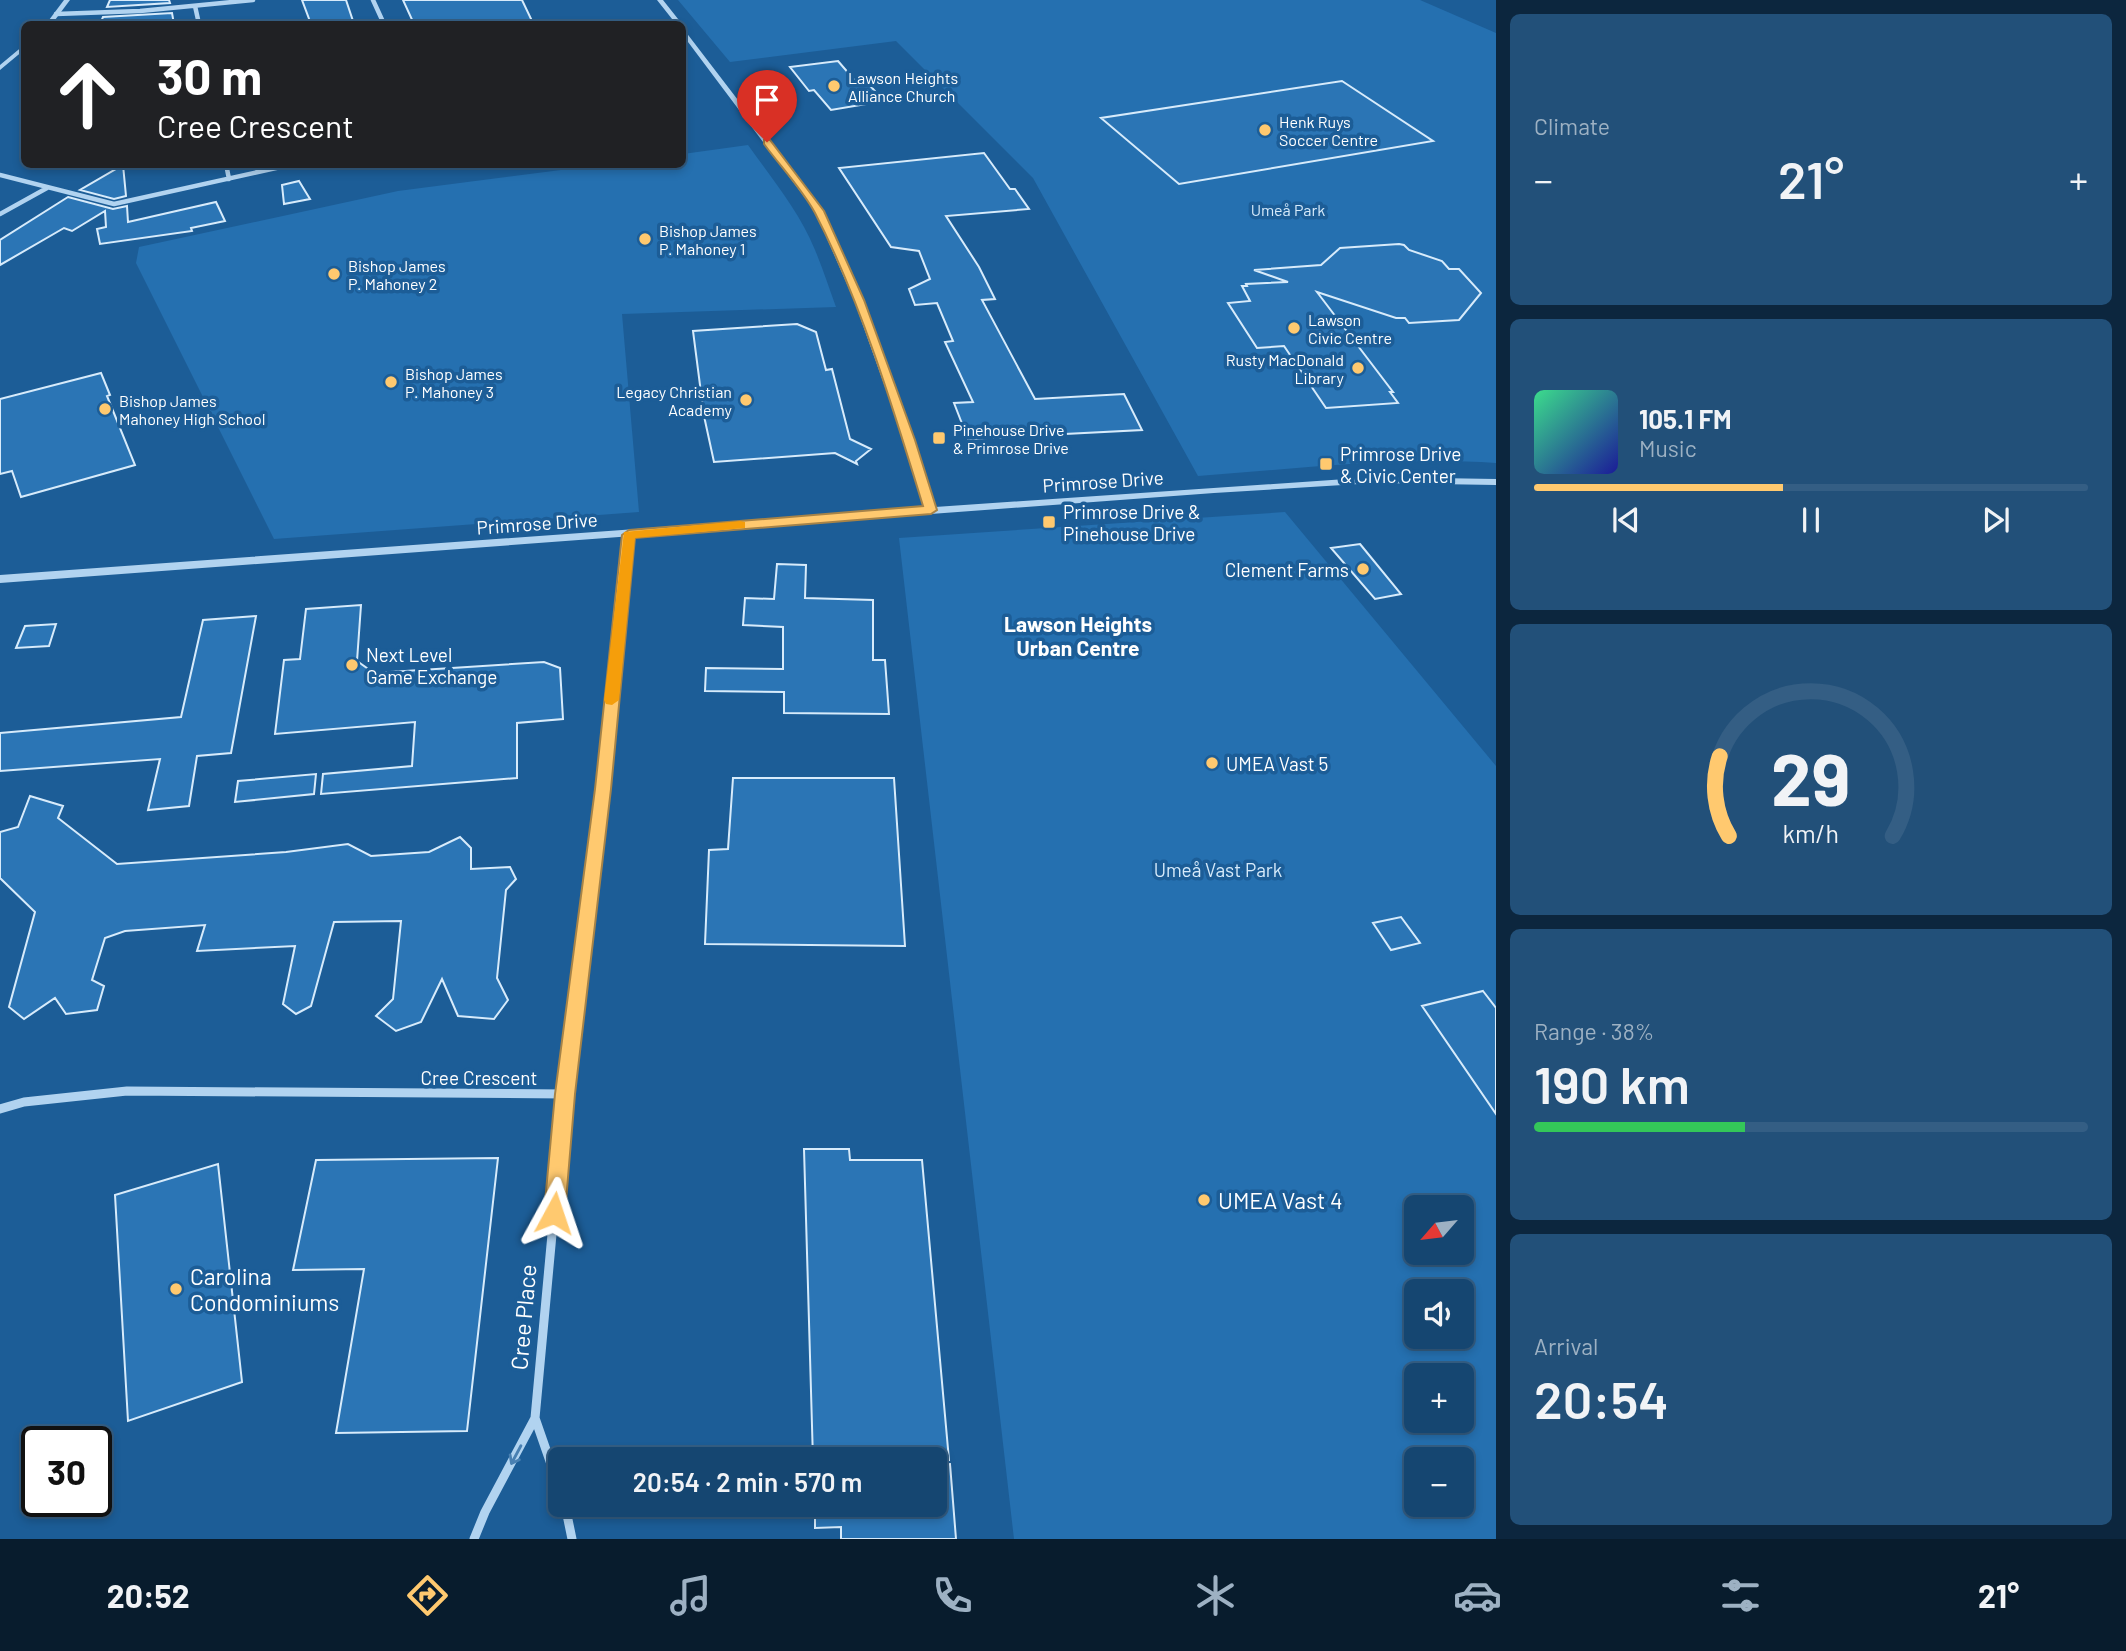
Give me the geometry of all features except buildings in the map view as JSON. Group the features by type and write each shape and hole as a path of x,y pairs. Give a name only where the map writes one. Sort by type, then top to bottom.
{"street":[{"path":"51,21 67,0"},
{"path":"57,14 253,0"},
{"path":"373,0 382,21"},
{"path":"660,0 677,21"},
{"path":"195,6 198,21"},
{"path":"686,34 819,211 858,300 909,440 931,510"},
{"path":"0,68 21,50"},
{"path":"227,168 229,179"},
{"path":"0,175 114,204 277,168"},
{"path":"0,214 47,188"},
{"name":"Primrose Drive","path":"0,579 1375,480 1496,482"},
{"name":"Cree Crescent","path":"0,1110 24,1102 127,1091 565,1094 603,789 629,535"},
{"name":"Cree Place","path":"474,1539 535,1418 565,1094"},
{"name":"Cree Place","path":"535,1418 548,1455"},
{"path":"567,1517 572,1539"}],"green space":[{"name":"Umeå Park","path":"678,0 1420,0 1496,33 1496,463 1384,462 1198,476 1033,178 896,41 730,62"},
{"path":"748,145 801,222 815,250 836,307 622,314 639,512 274,539 136,263 139,247 398,191 577,168 686,168 686,154"},
{"name":"Umeå Vast Park","path":"1285,512 1496,766 1496,1539 1014,1539 899,538"}],"slow traffic":[{"path":"612,700 629,535 740,525"}],"place":[{"name":"Lawson Heights Alliance Church","path":"834,86"},
{"name":"Henk Ruys Soccer Centre","path":"1265,130"},
{"name":"Bishop James P. Mahoney 1","path":"645,239"},
{"name":"Bishop James P. Mahoney 2","path":"334,274"},
{"name":"Lawson Civic Centre","path":"1294,328"},
{"name":"Rusty MacDonald Library","path":"1358,368"},
{"name":"Bishop James P. Mahoney 3","path":"391,382"},
{"name":"Legacy Christian Academy","path":"746,400"},
{"name":"Bishop James Mahoney High School","path":"105,409"},
{"name":"Pinehouse Drive & Primrose Drive","path":"939,438"},
{"name":"Primrose Drive & Civic Center","path":"1326,464"},
{"name":"Primrose Drive & Pinehouse Drive","path":"1049,522"},
{"name":"Clement Farms","path":"1363,569"},
{"name":"Next Level Game Exchange","path":"352,665"},
{"name":"UMEA Vast 5","path":"1212,763"},
{"name":"UMEA Vast 4","path":"1204,1200"},
{"name":"Carolina Condominiums","path":"176,1289"}],"district":[{"name":"Lawson Heights Urban Centre","path":"1078,635"}],"route":[{"path":"554,1213 565,1094 603,789 629,535 931,510 909,440 858,300 819,211 767,142"}]}
